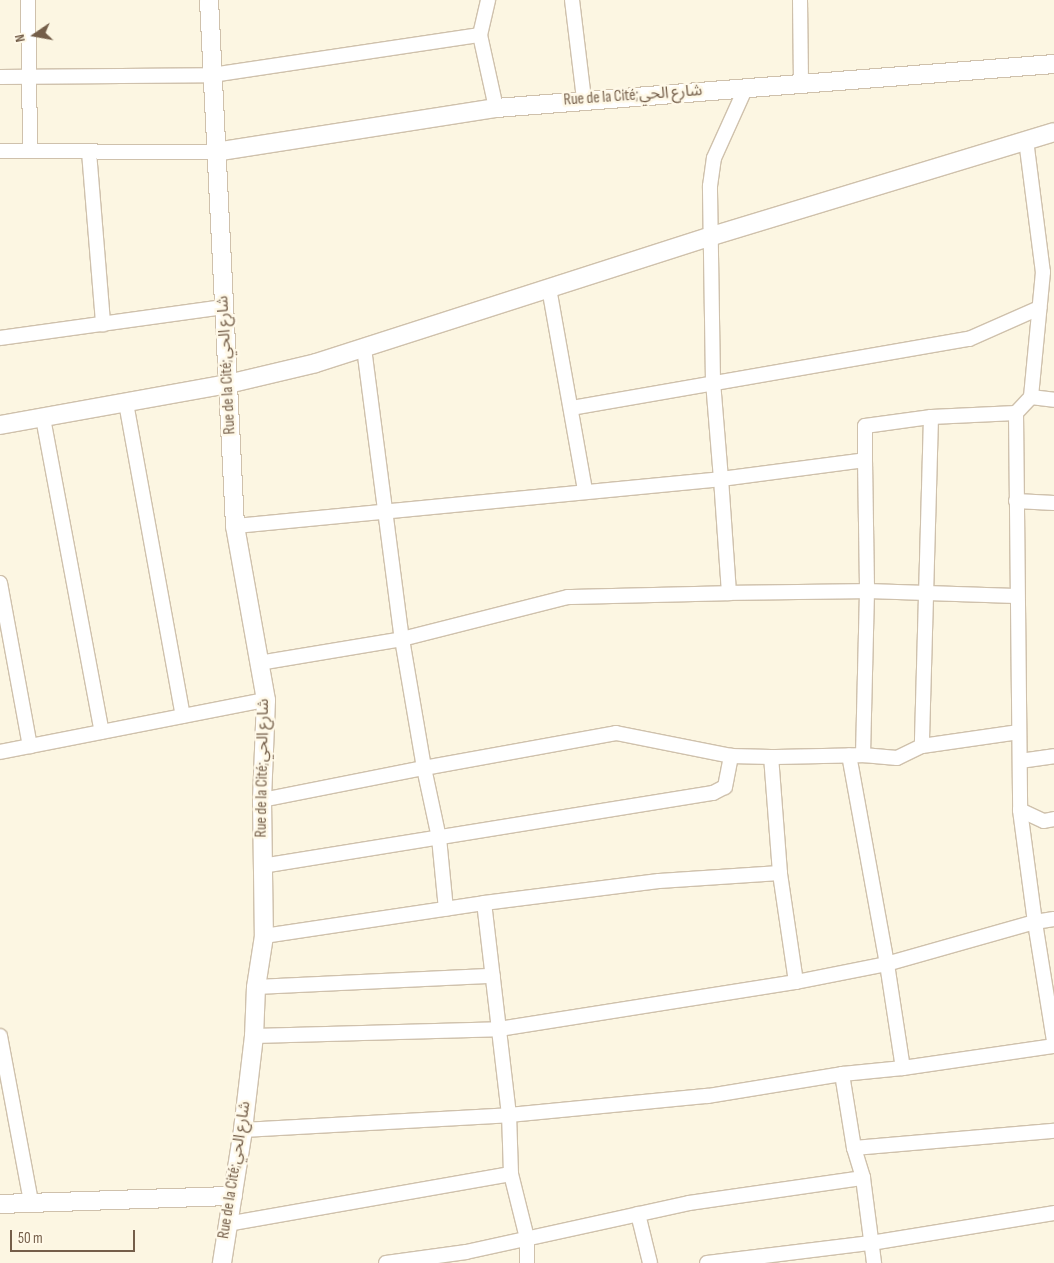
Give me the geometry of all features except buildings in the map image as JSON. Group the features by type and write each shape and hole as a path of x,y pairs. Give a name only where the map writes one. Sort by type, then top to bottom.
{"street":[{"path":"28,0 27,77 30,151"},
{"name":"Rue de la Cité;شارع الحي","path":"209,0 215,152 235,526 266,700 262,800 264,936 256,987 254,1036 243,1130 222,1263"},
{"path":"488,0 480,35 496,108"},
{"path":"572,0 584,99"},
{"path":"800,0 801,83"},
{"path":"0,77 212,75 480,35"},
{"name":"Rue de la Cité;شارع الحي","path":"215,152 496,108 584,99 1054,64"},
{"path":"729,593 713,382 710,186 714,158 746,87"},
{"path":"0,426 228,384 316,363 712,236 1054,132"},
{"path":"1026,140 1048,272 1038,308 1031,397 1016,413 1016,596 1020,810 1054,1041"},
{"path":"0,151 215,152"},
{"path":"89,152 103,324"},
{"path":"549,288 572,408 584,491"},
{"path":"0,338 224,307"},
{"path":"572,408 968,339 1038,308"},
{"path":"364,348 402,639 424,768 439,838 446,909"},
{"path":"1031,397 1054,400"},
{"path":"126,403 184,716"},
{"path":"904,1068 856,755 867,591 865,426 931,417 1016,413"},
{"path":"922,746 931,417"},
{"path":"43,418 102,732"},
{"path":"235,526 720,479 865,460"},
{"path":"1016,500 1054,503"},
{"path":"0,583 30,746"},
{"path":"259,664 402,639 568,597 867,591 1016,596"},
{"path":"0,752 266,700"},
{"path":"262,800 616,733 731,756 772,758 856,755 897,758 922,746 1019,732"},
{"path":"262,866 714,793 725,787 731,756"},
{"path":"1020,761 1054,756"},
{"path":"772,758 780,872 796,982"},
{"path":"1020,810 1044,821 1054,819"},
{"path":"264,936 446,909 658,881 780,872"},
{"path":"484,904 509,1115 511,1174 527,1238 527,1263"},
{"path":"254,1036 499,1029 796,982 887,964 1035,922 1054,919"},
{"path":"256,987 493,976"},
{"path":"0,1036 31,1202"},
{"path":"243,1130 509,1115 708,1096 842,1074 904,1068 1054,1046"},
{"path":"842,1074 854,1148 863,1178 874,1263"},
{"path":"854,1148 1054,1131"},
{"path":"227,1224 511,1174"},
{"path":"386,1263 466,1252 689,1202 863,1178"},
{"path":"0,1204 233,1196"},
{"path":"707,1263 871,1244 1054,1213"},
{"path":"638,1214 650,1263"}]}
